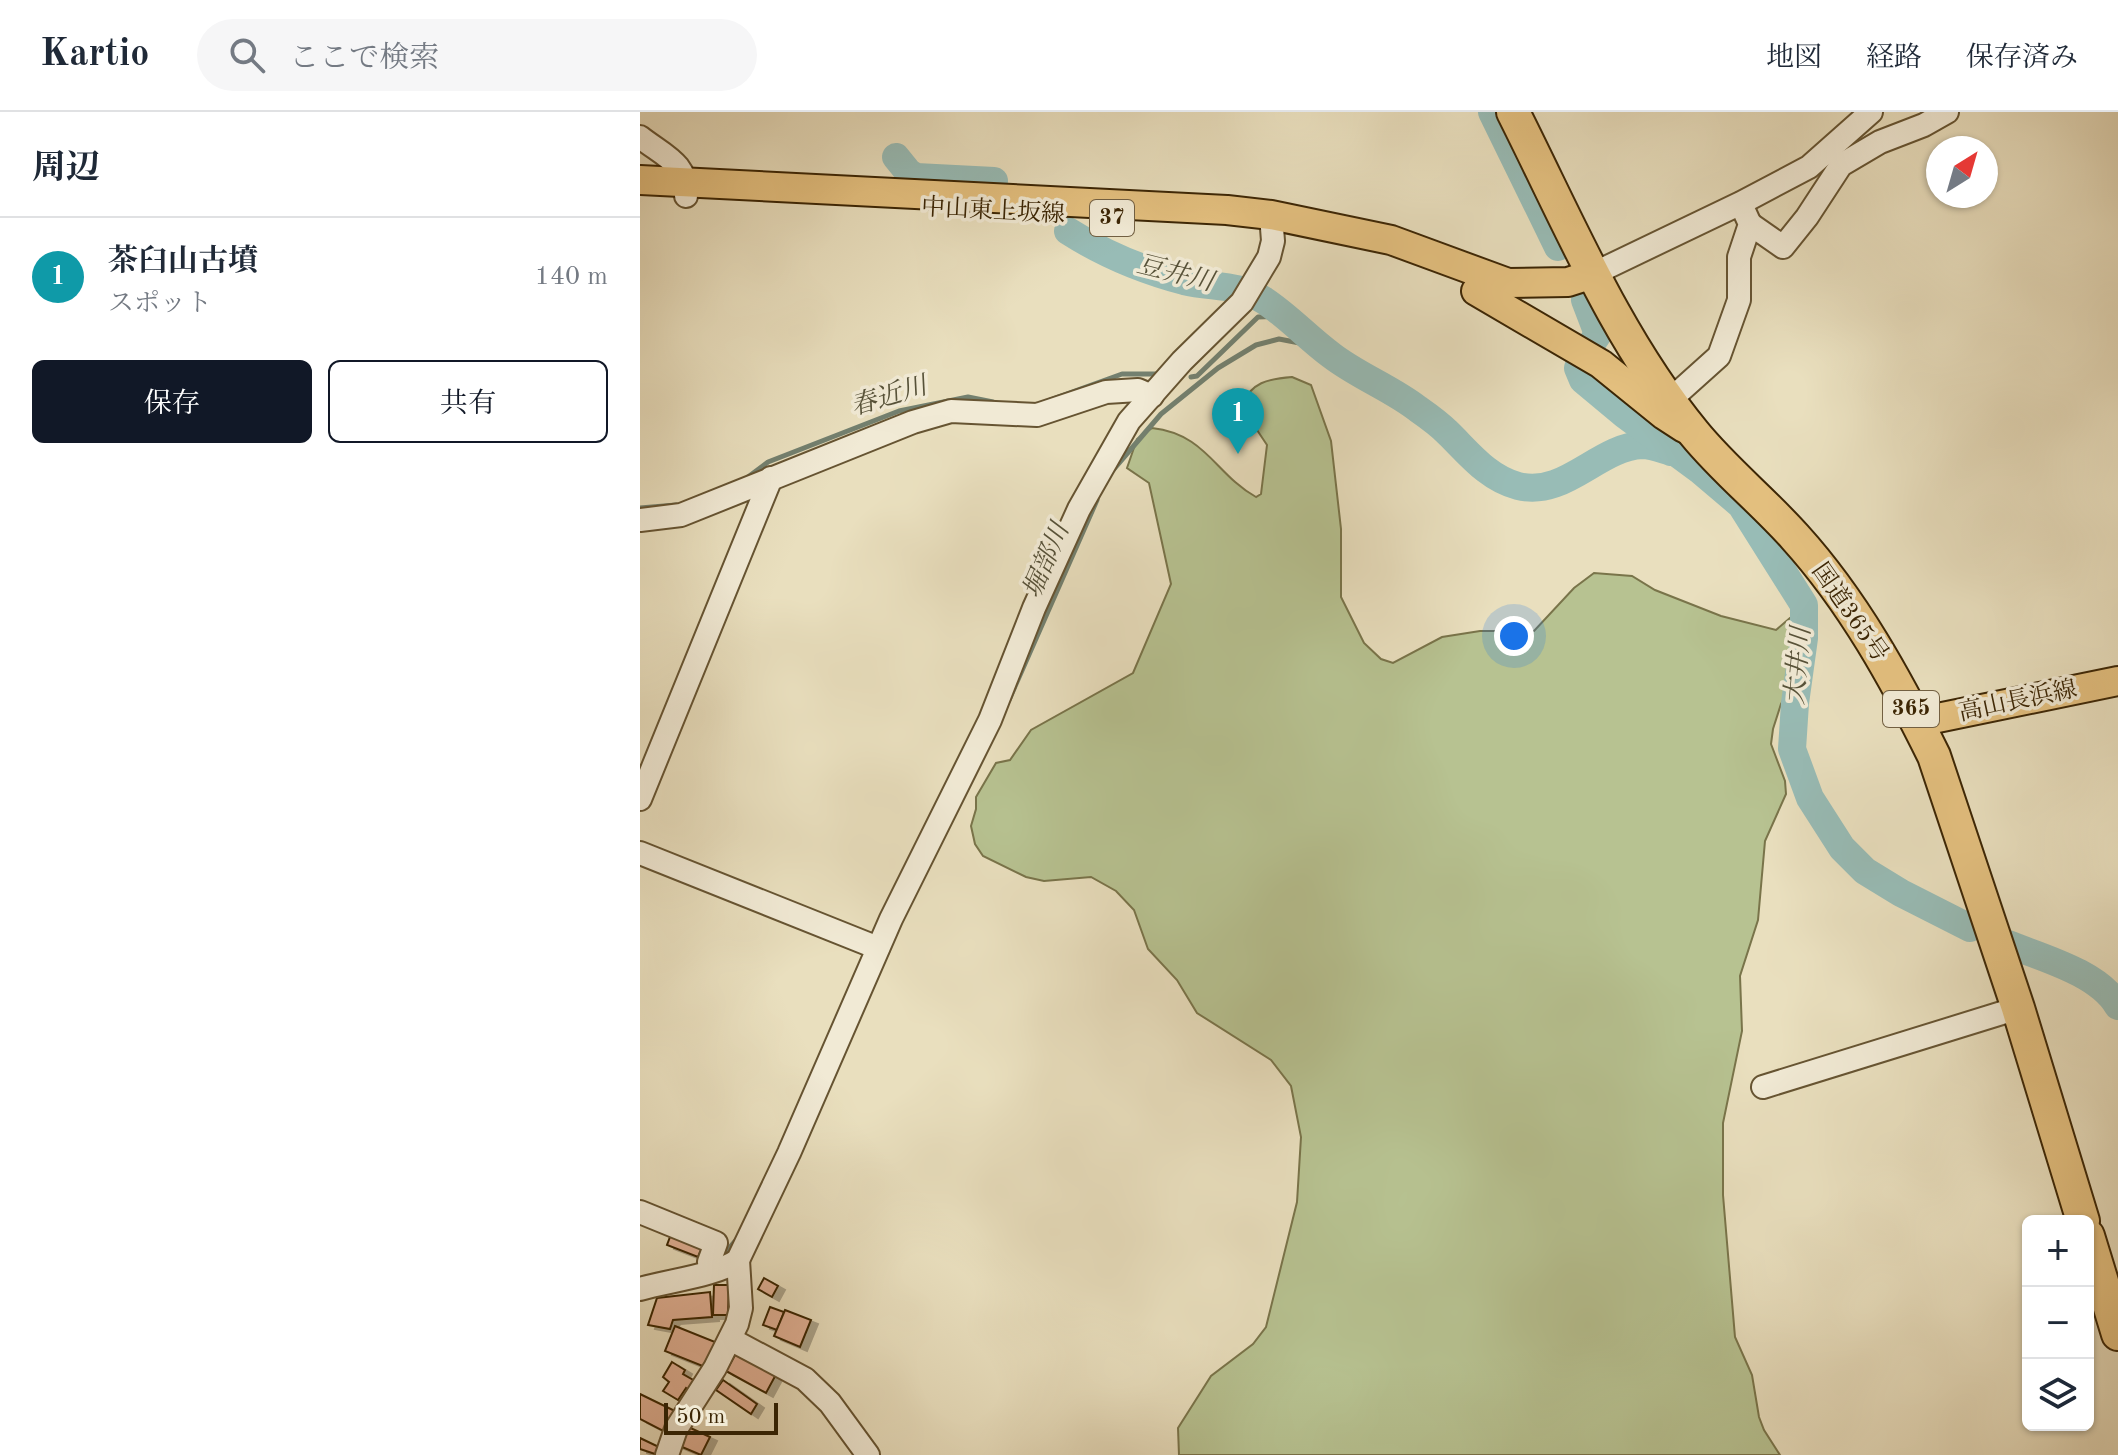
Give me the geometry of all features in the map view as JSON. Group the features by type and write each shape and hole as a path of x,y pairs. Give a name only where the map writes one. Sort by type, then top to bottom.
{"highway":[{"name":"国道365号","path":"1513,112 1581,278 1616,316 1695,435 1798,540 1865,629 1918,722 1934,756 2018,1008 2081,1215"},
{"path":"2094,1256 2118,1334"}],"main road":[{"name":"中山東上坂線","path":"640,180 686,189 1134,203 1391,240 1508,283 1581,278"},
{"name":"中山東上坂線","path":"640,196 686,189"},
{"name":"中山東上坂線","path":"1272,223 1388,256 1476,291 1500,297 1554,297 1581,278"},
{"path":"1476,291 1601,364 1664,415 1695,435"},
{"name":"高山長浜線","path":"1918,722 2118,681"}],"street":[{"path":"1581,278 1746,214 1809,167 1871,112"},
{"path":"1746,214 1783,247 1841,165 1880,142 1924,125 1947,112"},
{"path":"640,137 683,171 686,189"},
{"path":"1670,400 1719,356 1739,300 1739,257 1746,214"},
{"path":"640,1289 725,1270 738,1260 789,1153 878,948 990,720 1034,608 1079,509 1109,471 1129,421 1182,361 1242,302 1269,257 1273,241 1272,223"},
{"path":"640,520 681,515 913,422 951,411 1037,415 1106,392 1138,390 1152,396"},
{"path":"640,799 771,478"},
{"path":"640,853 878,948"},
{"path":"1763,1087 2018,1008"},
{"path":"640,1212 716,1243 709,1262 710,1271"},
{"path":"667,1455 676,1429 715,1368 737,1324 741,1308 738,1260"},
{"path":"730,1339 805,1379 830,1403 868,1455"}],"green space":[{"path":"1292,377 1311,385 1331,441 1341,529 1341,597 1364,643 1381,659 1393,663 1442,637 1480,631 1534,631 1574,588 1594,573 1632,576 1655,590 1721,616 1776,630 1790,618 1802,617 1812,625 1815,638 1811,655 1781,704 1773,729 1771,744 1785,781 1786,794 1765,841 1758,920 1740,976 1742,1031 1723,1123 1723,1195 1735,1337 1752,1375 1759,1417 1780,1455 1179,1455 1178,1428 1211,1376 1253,1344 1266,1327 1297,1202 1301,1137 1291,1086 1271,1060 1197,1013 1177,980 1148,949 1134,910 1116,891 1091,877 1044,881 1026,877 983,856 975,844 971,826 976,797 996,763 1010,760 1031,730 1133,673 1171,584 1149,483 1127,468 1137,439 1152,428 1185,438 1256,497 1261,494 1267,445 1241,406 1261,383"}],"building":[{"path":"673,1229 705,1241 698,1257 667,1245"},
{"path":"764,1278 778,1286 772,1297 758,1289"},
{"path":"714,1285 729,1285 728,1315 713,1315"},
{"path":"710,1292 712,1317 673,1320 670,1329 648,1325 657,1298"},
{"path":"770,1307 784,1312 777,1330 763,1325"},
{"path":"785,1310 811,1320 800,1347 774,1336"},
{"path":"675,1326 720,1344 710,1369 665,1351"},
{"path":"739,1348 779,1369 766,1393 726,1371"},
{"path":"672,1362 695,1381 678,1400 663,1391 669,1382 663,1377"},
{"path":"723,1380 757,1404 751,1414 716,1390"},
{"path":"640,1394 679,1413 669,1434 640,1419"},
{"path":"684,1425 710,1437 701,1455 675,1444"},
{"path":"640,1438 661,1448 658,1455 640,1449"}],"waterway":[{"name":"大井川","path":"1492,112 1558,247"},
{"name":"豆井川","path":"896,157 916,177 994,181"},
{"path":"1068,231 1109,254 1153,272 1255,295 1341,362 1429,417 1479,464 1507,482 1535,488 1551,485 1611,454 1642,445 1671,452"},
{"name":"大井川","path":"1585,300 1598,334 1590,346"},
{"name":"春近川","path":"1191,377 1197,376 1258,317 1283,316"},
{"name":"堀部川","path":"1113,470 1161,414 1218,368 1256,345 1279,339 1310,345 1315,340"},
{"name":"大井川","path":"1578,368 1583,380 1741,505 1804,605 1804,638 1792,749 1810,798 1842,848 1865,871 1970,928"},
{"name":"春近川","path":"1050,400 1122,374 1160,374"},
{"name":"春近川","path":"748,477 768,462 899,411 968,397 993,402"},
{"name":"堀部川","path":"1009,700 1097,500"},
{"name":"春近川","path":"640,508 676,505"},
{"name":"大井川","path":"2008,944 2084,976 2098,984 2118,1006"},
{"path":"719,1260 736,1240"}],"place":[{"name":"茶臼山古墳","path":"1238,454"}]}
